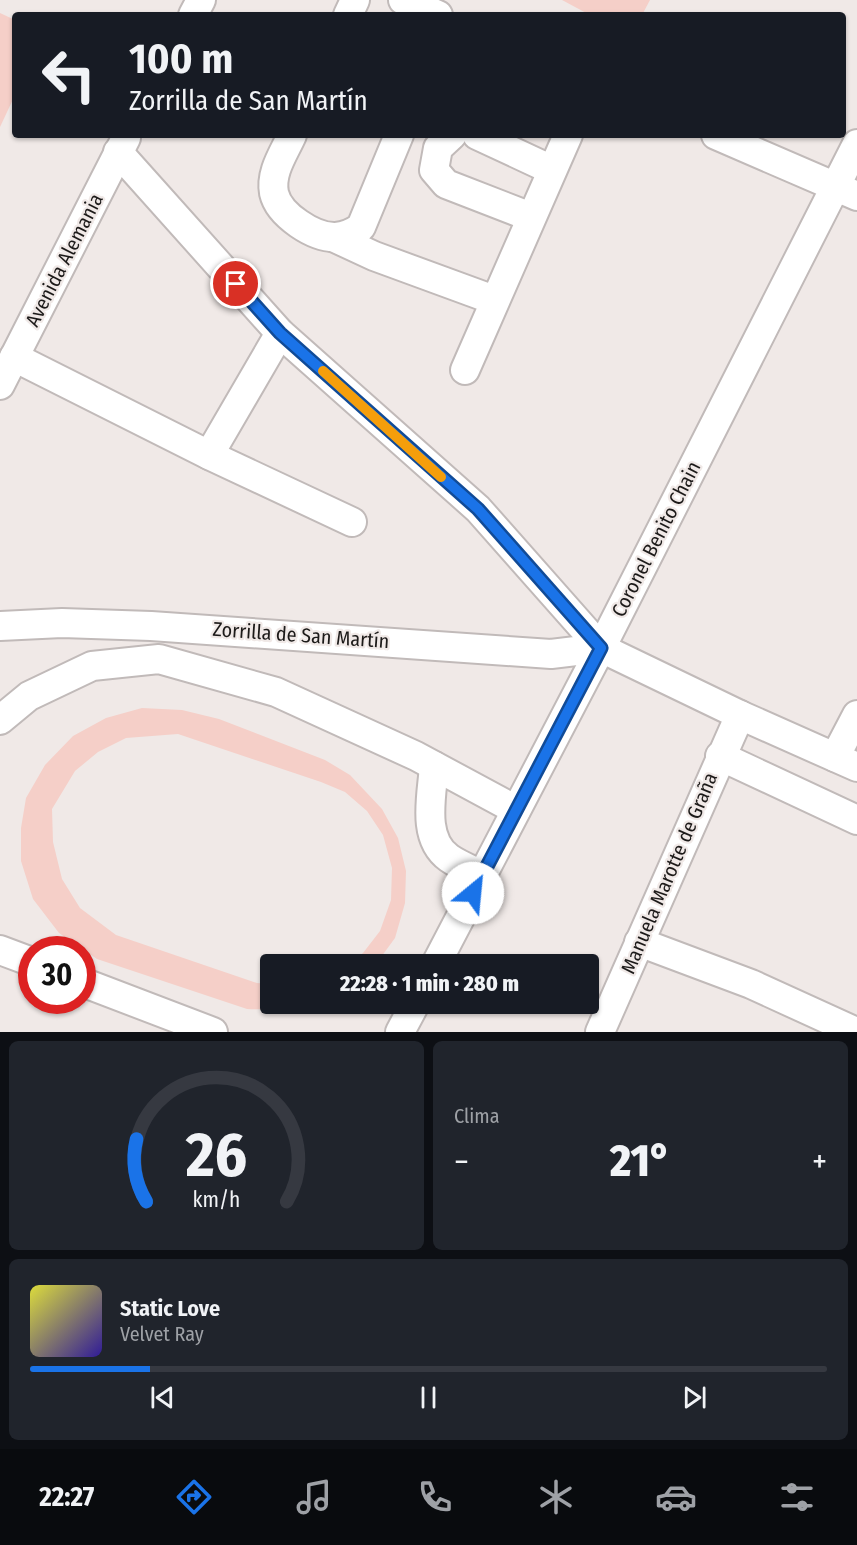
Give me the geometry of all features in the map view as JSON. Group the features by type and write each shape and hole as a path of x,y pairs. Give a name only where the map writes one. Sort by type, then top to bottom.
{"street":[{"path":"403,0 431,12"},
{"path":"291,138 274,173 274,194 288,217 308,229 333,237 374,256 494,300"},
{"path":"333,237 351,234 361,227 398,138"},
{"path":"449,138 438,148 434,170 446,184 531,217"},
{"path":"483,138 552,170"},
{"path":"465,370 567,138"},
{"path":"723,138 846,191"},
{"path":"123,144 280,333 478,509 601,648 740,715 846,762 857,715"},
{"name":"Avenida Alemania","path":"0,385 123,144"},
{"name":"Coronel Benito Chain","path":"441,954 601,648 846,191 857,144"},
{"path":"209,455 280,333"},
{"path":"14,357 209,455 352,522"},
{"name":"Zorrilla de San Martín","path":"0,626 62,623 150,626 551,654 601,648"},
{"path":"0,720 29,696 92,666 159,659 276,692 434,766 516,810"},
{"name":"Manuela Marotte de Graña","path":"600,1032 740,715"},
{"path":"720,756 857,820"},
{"path":"434,766 430,815 434,842 448,858 482,875"},
{"path":"639,942 751,984 856,1032"},
{"path":"0,950 18,957"},
{"path":"96,987 213,1032"},
{"path":"400,1032 410,1014"}],"shaded area":[{"path":"562,0 650,0 644,12 584,12"},
{"path":"0,13 12,19 12,101 0,127"},
{"path":"142,708 182,710 219,719 325,760 350,775 382,809 398,838 406,871 405,903 395,938 383,954 362,954 380,931 391,900 392,868 383,835 367,811 345,792 321,782 178,734 126,738 98,752 75,771 52,809 53,842 62,879 80,908 116,935 260,983 260,1009 247,1009 97,959 96,936 63,936 59,933 33,899 21,861 21,828 26,798 45,765 73,736 106,718"}],"slow traffic":[{"path":"323,371 441,477"}],"route":[{"path":"236,284 280,333 478,509 601,648 473,893"}]}
